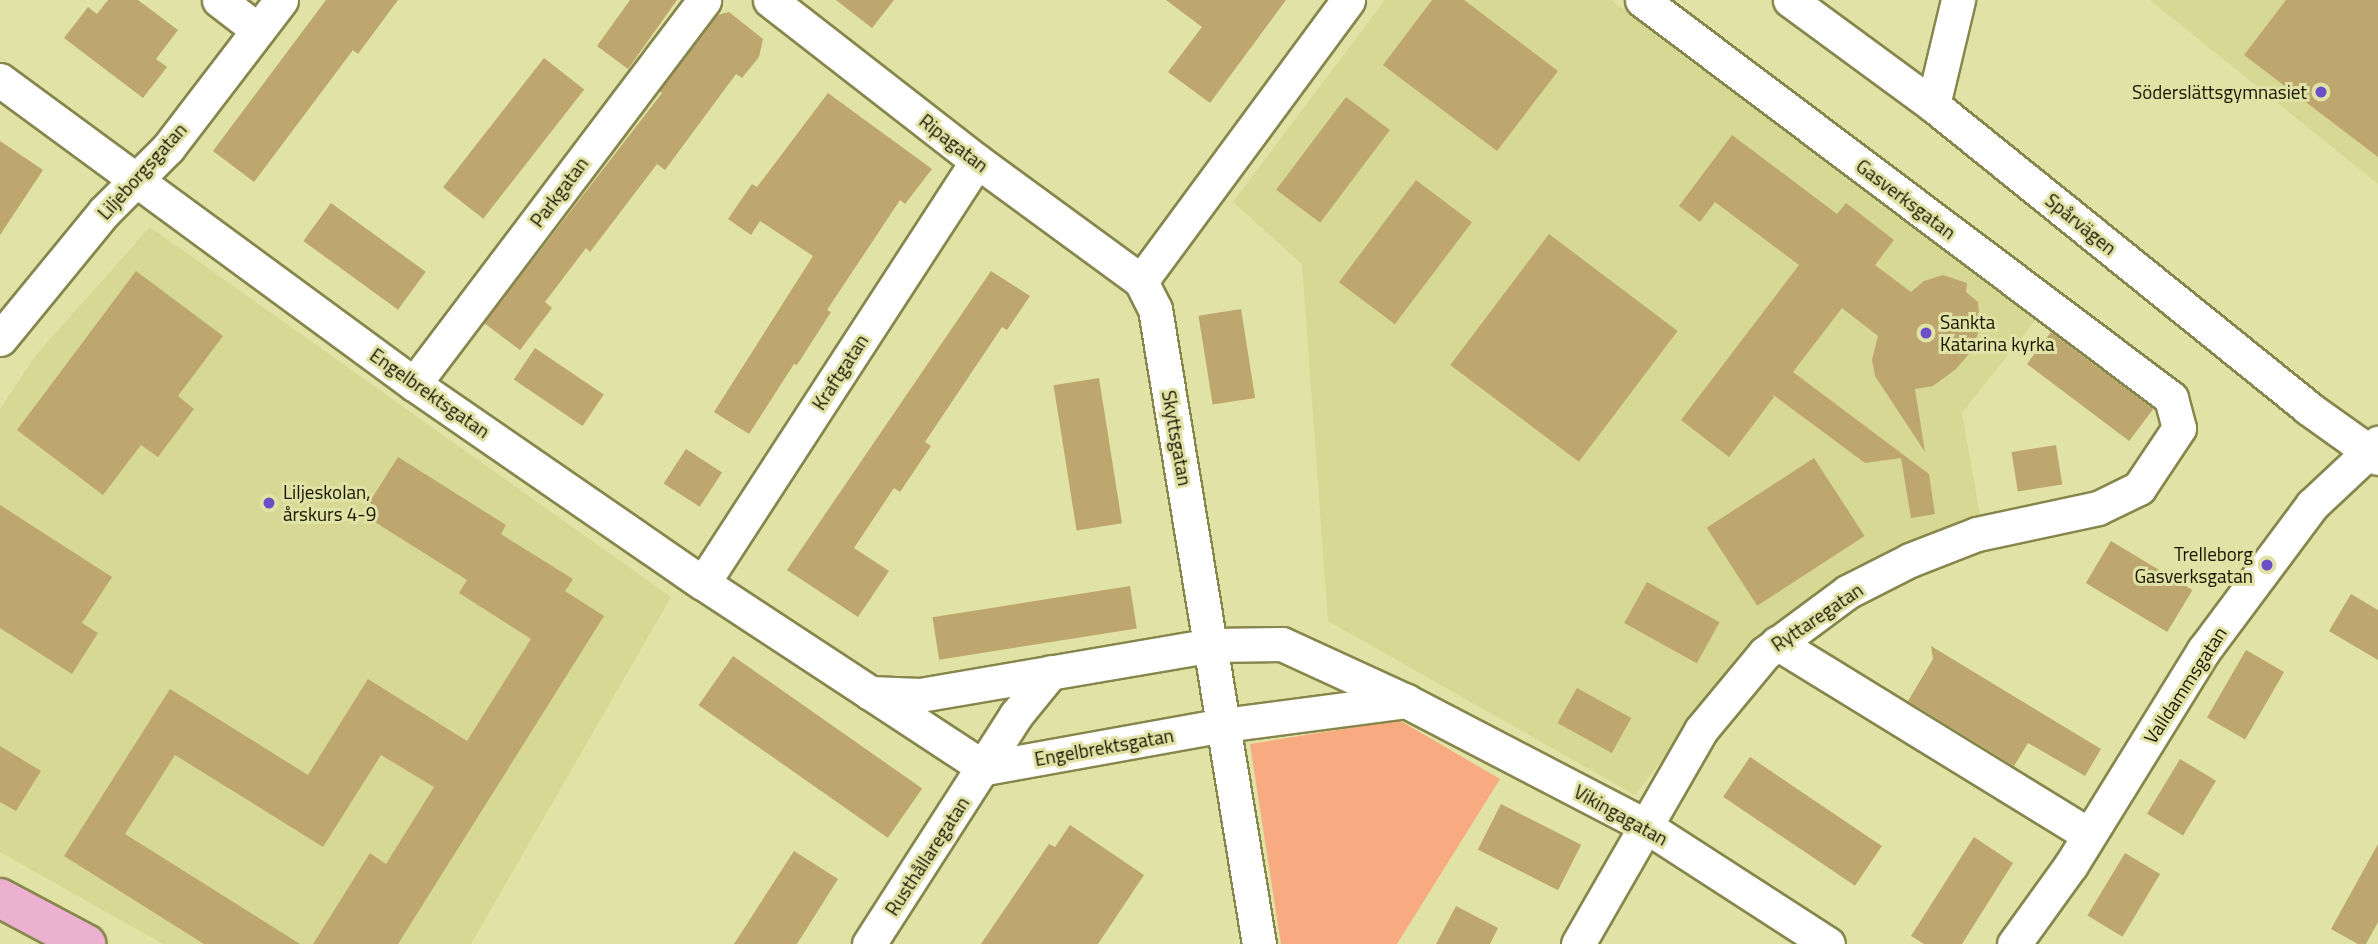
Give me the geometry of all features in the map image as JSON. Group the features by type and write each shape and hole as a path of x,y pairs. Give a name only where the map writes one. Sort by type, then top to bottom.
{"main road":[{"path":"0,898 86,944"}],"street":[{"path":"219,0 258,30"},
{"name":"Liljeborgsgatan","path":"0,340 104,212 168,148 281,0"},
{"name":"Parkgatan","path":"414,384 704,0"},
{"name":"Ripagatan","path":"770,0 977,161 1141,281"},
{"path":"1141,281 1348,0"},
{"name":"Gasverksgatan","path":"1642,0 2171,398"},
{"name":"Spårvägen","path":"1790,0 1933,105 2308,408 2375,451"},
{"path":"1933,105 1958,0"},
{"name":"Engelbrektsgatan","path":"0,79 414,384 703,583 985,768 1224,725"},
{"name":"Kraftgatan","path":"703,583 977,161"},
{"name":"Skyttsgatan","path":"1141,281 1155,309 1259,944"},
{"name":"Ryttaregatan","path":"1578,944 1701,730 1765,653 1847,592 1910,560 1978,534 2098,508 2139,488 2179,428 2171,398"},
{"name":"Valldammsgatan","path":"2014,944 2090,835 2212,639 2312,505 2375,451"},
{"path":"1777,643 2090,835"},
{"name":"Vikingagatan","path":"1212,645 1282,644 1406,701 1644,825 1828,944"},
{"path":"870,693 919,695 1212,645"},
{"path":"985,768 1016,715 1051,672"},
{"path":"1224,725 1406,701"},
{"name":"Rusthållaregatan","path":"869,944 985,768"}],"shaded area":[{"path":"1385,0 1611,0 2038,317 1962,413 1980,515 1853,567 1753,642 1635,795 1328,621 1302,264 1233,202"},
{"name":"Söderslättsgymnasiet","path":"2150,0 2378,0 2378,184"},
{"name":"Liljeskolan, årskurs 4-9","path":"150,227 671,597 471,944 163,944 0,852 0,409 36,355"},
{"path":"1399,720 1500,779 1397,944 1281,944 1250,744"}],"building":[{"path":"108,0 138,0 178,30 156,59 167,67 143,98 64,38 88,7 97,14"},
{"path":"326,0 398,0 358,54 353,50 254,182 213,151"},
{"path":"630,0 677,0 628,69 597,46"},
{"path":"836,0 894,0 872,28"},
{"path":"1166,0 1286,0 1210,103 1168,72 1202,27"},
{"path":"1432,0 1464,0 1558,71 1497,151 1383,65"},
{"name":"Söderslättsgymnasiet","path":"2286,0 2378,0 2378,157 2244,55"},
{"path":"729,12 763,39 759,57 742,78 736,74 665,170 657,164 590,252 586,248 545,302 552,308 520,350 484,323 662,93 659,91 717,15"},
{"path":"544,58 584,89 483,219 443,187"},
{"path":"828,93 932,169 905,204 900,200 827,310 831,312 797,365 794,364 749,434 714,412 813,256 760,221 751,235 728,219 752,184 757,187"},
{"path":"1346,97 1390,130 1320,223 1276,190"},
{"path":"1732,135 1837,214 1846,203 1894,240 1875,265 1911,292 1924,281 1943,275 1967,283 1966,292 1978,302 1980,326 1973,349 1956,369 1933,386 1915,389 1925,452 1875,376 1872,360 1878,336 1842,308 1793,372 1929,474 1935,514 1911,518 1901,458 1865,463 1772,394 1774,397 1729,457 1681,420 1799,265 1715,202 1700,222 1679,206"},
{"path":"0,141 43,170 0,235"},
{"path":"1416,180 1472,222 1395,324 1339,282"},
{"path":"331,203 426,272 398,310 303,241"},
{"path":"1549,234 1678,331 1579,462 1450,365"},
{"path":"136,271 223,336 178,396 194,409 158,457 141,445 103,495 17,430"},
{"path":"991,271 1030,296 1007,330 1002,327 925,442 931,446 900,492 894,488 854,548 889,571 858,617 787,570"},
{"path":"1241,309 1255,398 1213,405 1199,316"},
{"path":"2051,332 2153,409 2129,441 2027,364"},
{"path":"535,348 604,394 583,426 514,380"},
{"path":"1099,378 1122,523 1077,530 1054,385"},
{"path":"2056,445 2062,485 2018,492 2012,452"},
{"path":"686,449 722,472 700,507 664,483"},
{"path":"398,457 506,525 501,534 573,579 565,591 604,616 398,944 313,944 370,853 386,864 434,787 381,755 323,847 175,755 125,834 300,944 204,944 64,856 170,689 308,775 368,679 467,741 531,639 459,593 467,580 362,514"},
{"path":"1814,458 1865,536 1757,606 1707,528"},
{"path":"0,505 112,577 82,623 98,633 72,674 0,628"},
{"path":"2111,541 2192,590 2167,632 2086,583"},
{"path":"1647,582 1720,622 1697,663 1624,623"},
{"path":"1130,586 1137,628 939,660 932,617"},
{"path":"2351,594 2378,610 2378,660 2329,631"},
{"path":"1931,646 2101,749 2085,776 2028,743 2014,766 1908,701 1933,659"},
{"path":"2246,650 2284,672 2245,740 2207,718"},
{"path":"733,656 922,788 888,838 699,705"},
{"path":"1577,688 1631,718 1612,753 1558,723"},
{"path":"0,746 41,771 16,811 0,802"},
{"path":"1750,757 1882,846 1855,886 1723,797"},
{"path":"2180,759 2216,781 2183,835 2147,814"},
{"path":"1501,804 1581,845 1558,890 1478,849"},
{"path":"1070,825 1144,875 1098,944 981,944 1049,844 1055,847"},
{"path":"1974,837 2013,863 1962,944 1924,944 1911,936"},
{"path":"2378,844 2378,922 2366,944 2358,944 2331,929"},
{"path":"794,851 838,879 797,944 734,944"},
{"path":"2125,853 2160,874 2123,937 2087,916"},
{"path":"1456,906 1498,928 1490,944 1436,944"}],"place":[{"name":"Söderslättsgymnasiet","path":"2321,92"},
{"name":"Sankta Katarina kyrka","path":"1926,333"},
{"name":"Liljeskolan, årskurs 4-9","path":"269,503"},
{"name":"Trelleborg Gasverksgatan","path":"2267,565"}]}
